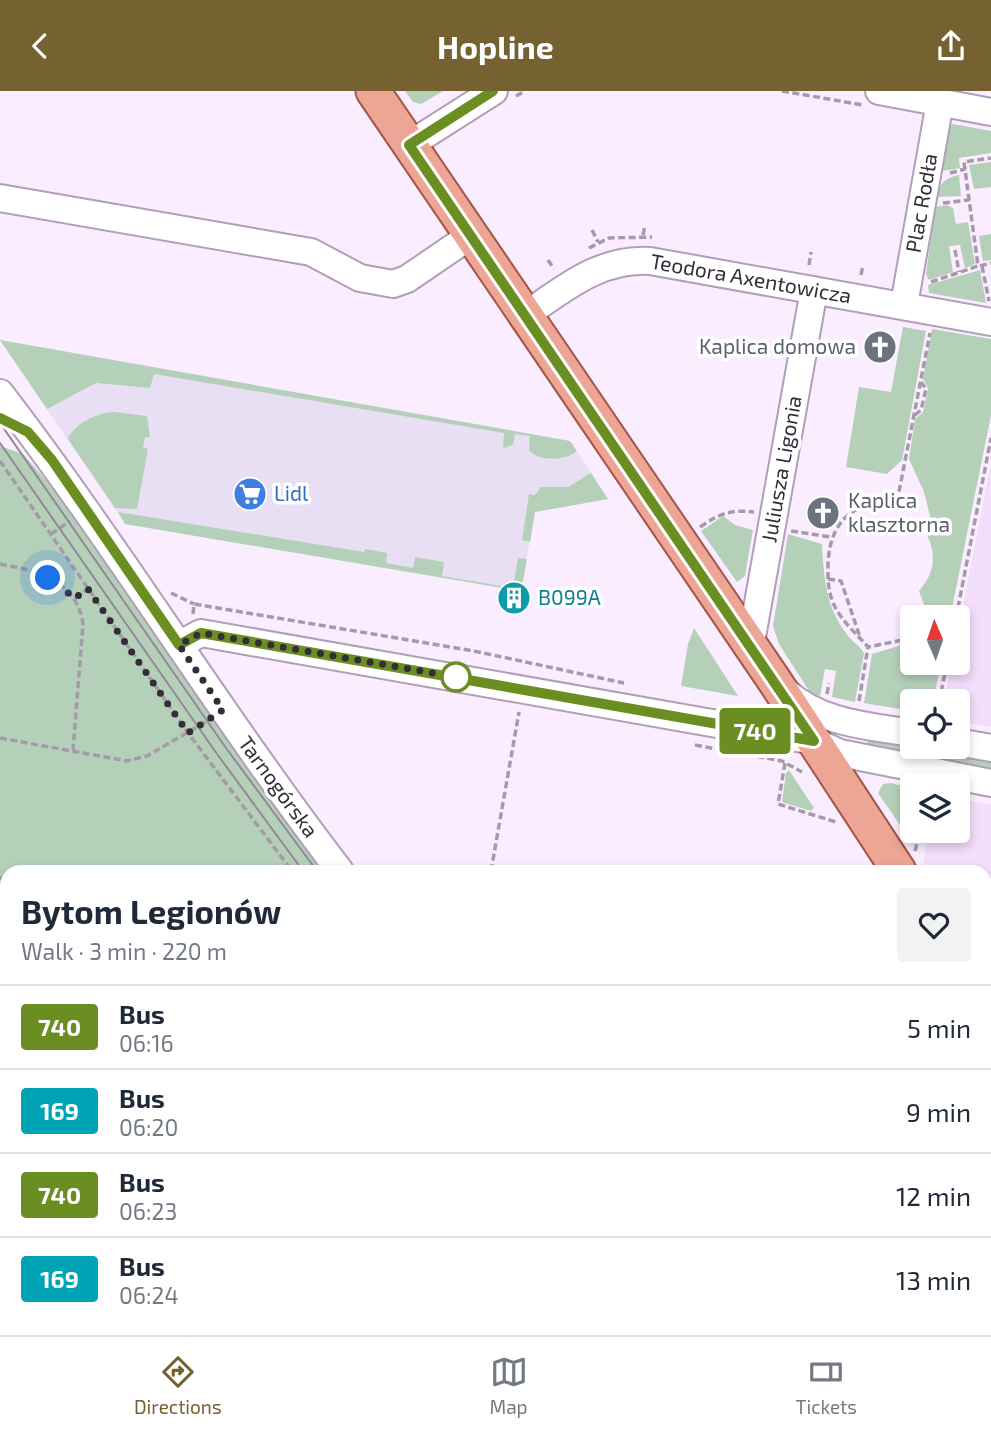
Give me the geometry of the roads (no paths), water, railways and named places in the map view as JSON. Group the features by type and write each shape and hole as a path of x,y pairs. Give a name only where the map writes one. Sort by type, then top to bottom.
{"main road":[{"path":"373,91 774,680 814,741 842,806 907,862"}],"street":[{"path":"409,145 502,95"},
{"path":"871,98 940,102 991,112"},
{"name":"Plac Rodła","path":"912,295 940,102"},
{"path":"0,198 311,252 360,278 393,284 407,279 470,236"},
{"name":"Teodora Axentowicza","path":"524,316 597,268 628,260 815,274 912,295 991,322"},
{"name":"Juliusza Ligonia","path":"750,647 766,520 815,274"},
{"name":"Tarnogórska","path":"0,393 52,460 223,710 336,865"},
{"path":"0,418 28,432"},
{"path":"179,645 201,633 814,741 840,753 991,783"},
{"path":"754,731 772,721 779,713 780,702 774,680"},
{"path":"774,680 797,702 900,729"},
{"path":"814,741 853,715"},
{"path":"970,744 991,748"},
{"path":"842,806 867,774 901,766"}],"tram line":[{"path":"0,423 226,748 313,865"},
{"path":"0,443 217,754 299,865"}],"place":[{"name":"Kaplica domowa","path":"880,347"},
{"name":"Lidl","path":"250,494"},
{"name":"Kaplica klasztorna","path":"823,513"},
{"name":"B099A","path":"514,598"}]}
